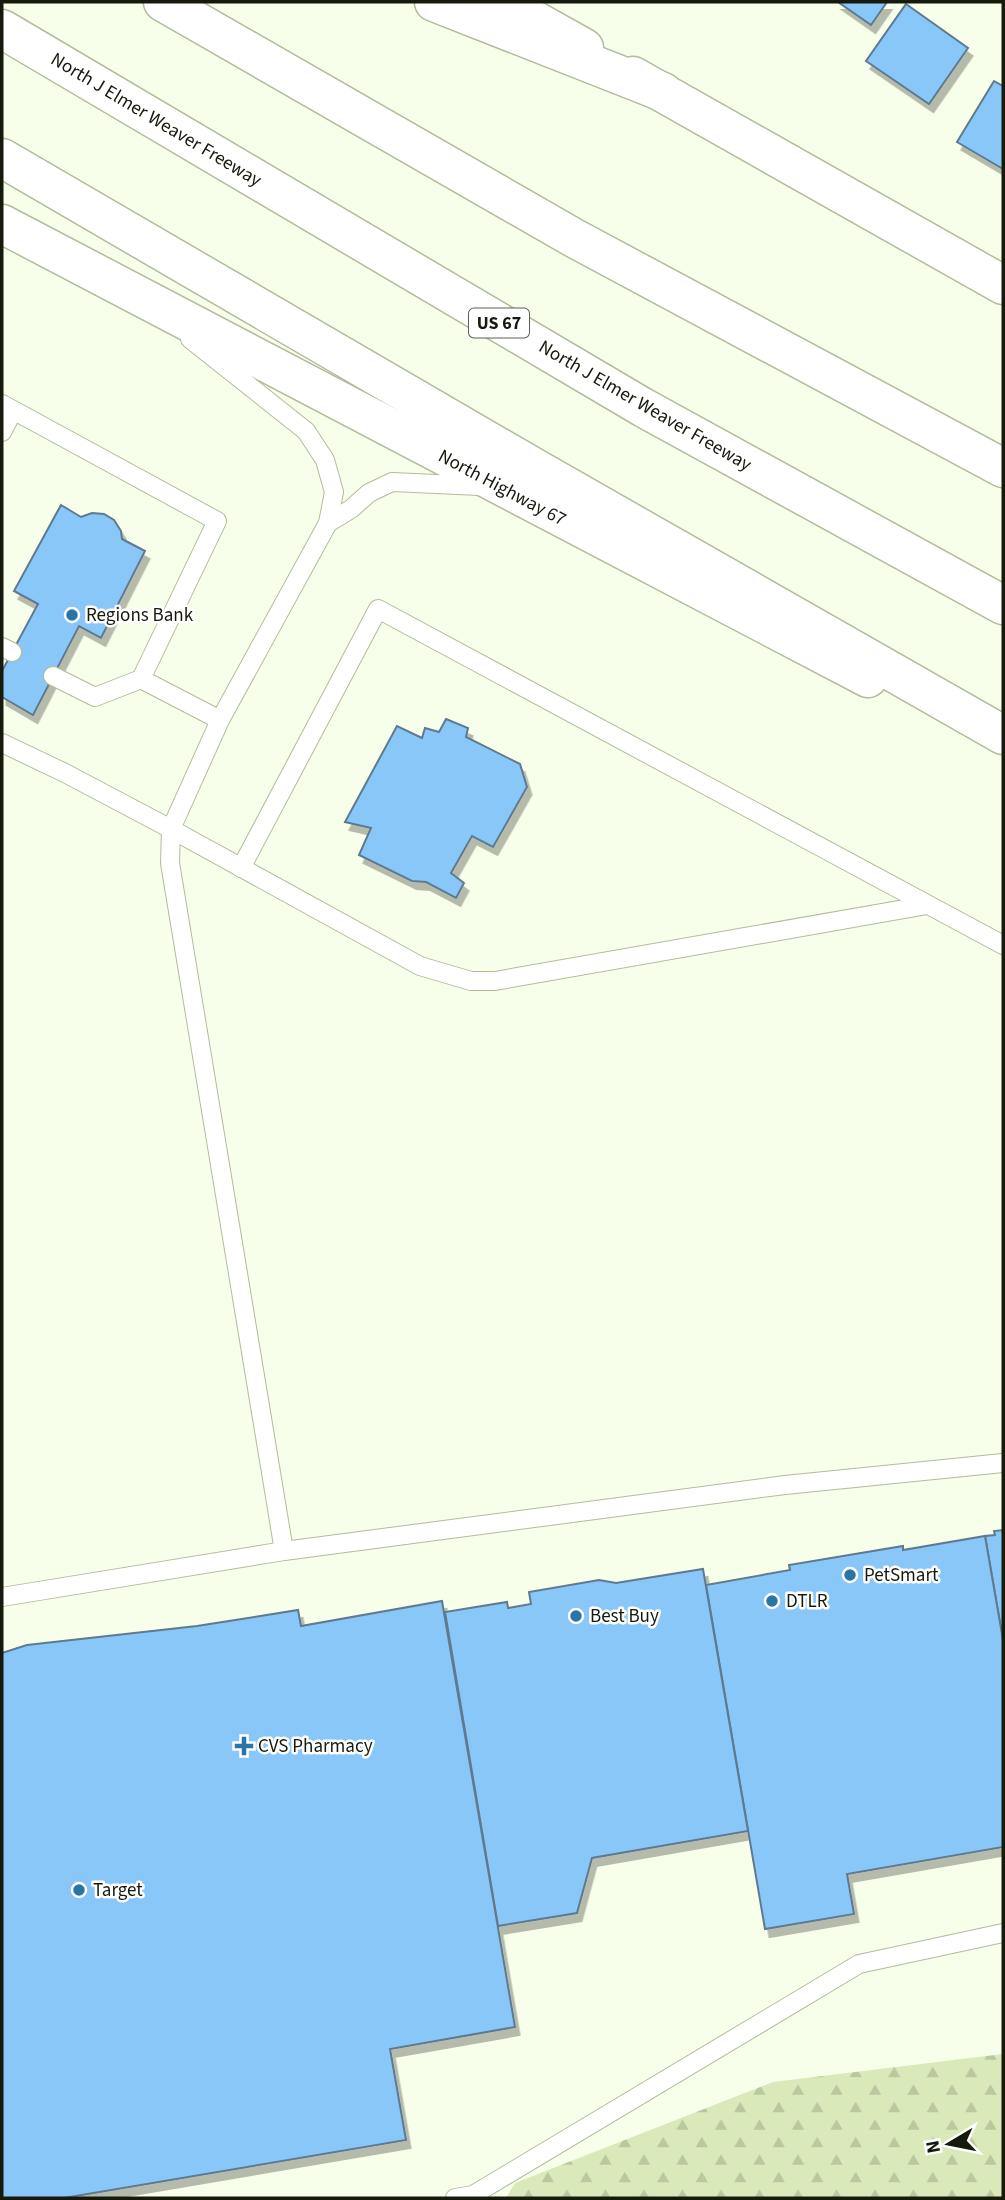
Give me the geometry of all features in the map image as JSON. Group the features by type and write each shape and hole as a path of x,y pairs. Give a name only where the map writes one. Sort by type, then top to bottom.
{"main road":[{"path":"163,2 574,238 1003,468"},
{"path":"434,2 663,92"},
{"path":"502,2 1003,285"},
{"name":"North J Elmer Weaver Freeway","path":"2,29 644,408 1003,605"},
{"path":"2,158 545,474 1003,735"},
{"name":"North Highway 67","path":"2,224 1003,748"}],"lane":[{"path":"133,294 306,431 325,460 334,492 328,523 220,720 172,829 170,863 284,1550"},
{"path":"2,432 7,408 217,522 141,679 95,697 53,676"},
{"path":"328,523 351,509 369,493 391,482 501,487"},
{"path":"241,868 378,609 1003,945"},
{"path":"141,679 220,720"},
{"path":"2,743 172,829 420,966 471,981 495,981 927,905"},
{"path":"2,1597 284,1550 785,1485 1003,1463"},
{"path":"455,2198 473,2195 859,1964 1003,1933"}],"green space":[{"path":"1003,2054 1003,2198 506,2198 515,2183 773,2082"}],"building":[{"path":"838,2 887,2 871,25"},
{"path":"906,4 968,48 929,104 866,61"},
{"path":"994,81 1003,86 1003,169 957,142"},
{"name":"Regions Bank","path":"61,505 81,517 92,513 104,514 114,520 121,531 122,539 145,551 101,638 79,626 33,715 2,697 2,671 38,604 14,591"},
{"path":"446,719 468,728 466,737 520,764 527,787 493,847 472,836 451,873 464,883 456,898 426,882 412,881 359,855 371,828 345,822 397,726 422,738 425,728 439,732"},
{"path":"1003,1530 1003,1640 985,1536 995,1535 994,1531"},
{"path":"985,1536 1003,1640 1003,1847 847,1874 854,1914 765,1929 706,1585 790,1570 789,1565 903,1546 903,1550"},
{"path":"703,1569 748,1831 592,1858 577,1913 498,1926 445,1612 507,1602 508,1608 531,1604 529,1592 599,1580 616,1583"},
{"path":"442,1601 515,2027 390,2049 406,2140 64,2198 2,2198 2,1653 27,1645 197,1626 298,1610 301,1626"}],"place":[{"name":"Regions Bank","path":"72,615"},
{"name":"PetSmart","path":"850,1575"},
{"name":"DTLR","path":"772,1601"},
{"name":"Best Buy","path":"576,1616"},
{"name":"CVS Pharmacy","path":"244,1746"},
{"name":"Target","path":"79,1890"}]}
